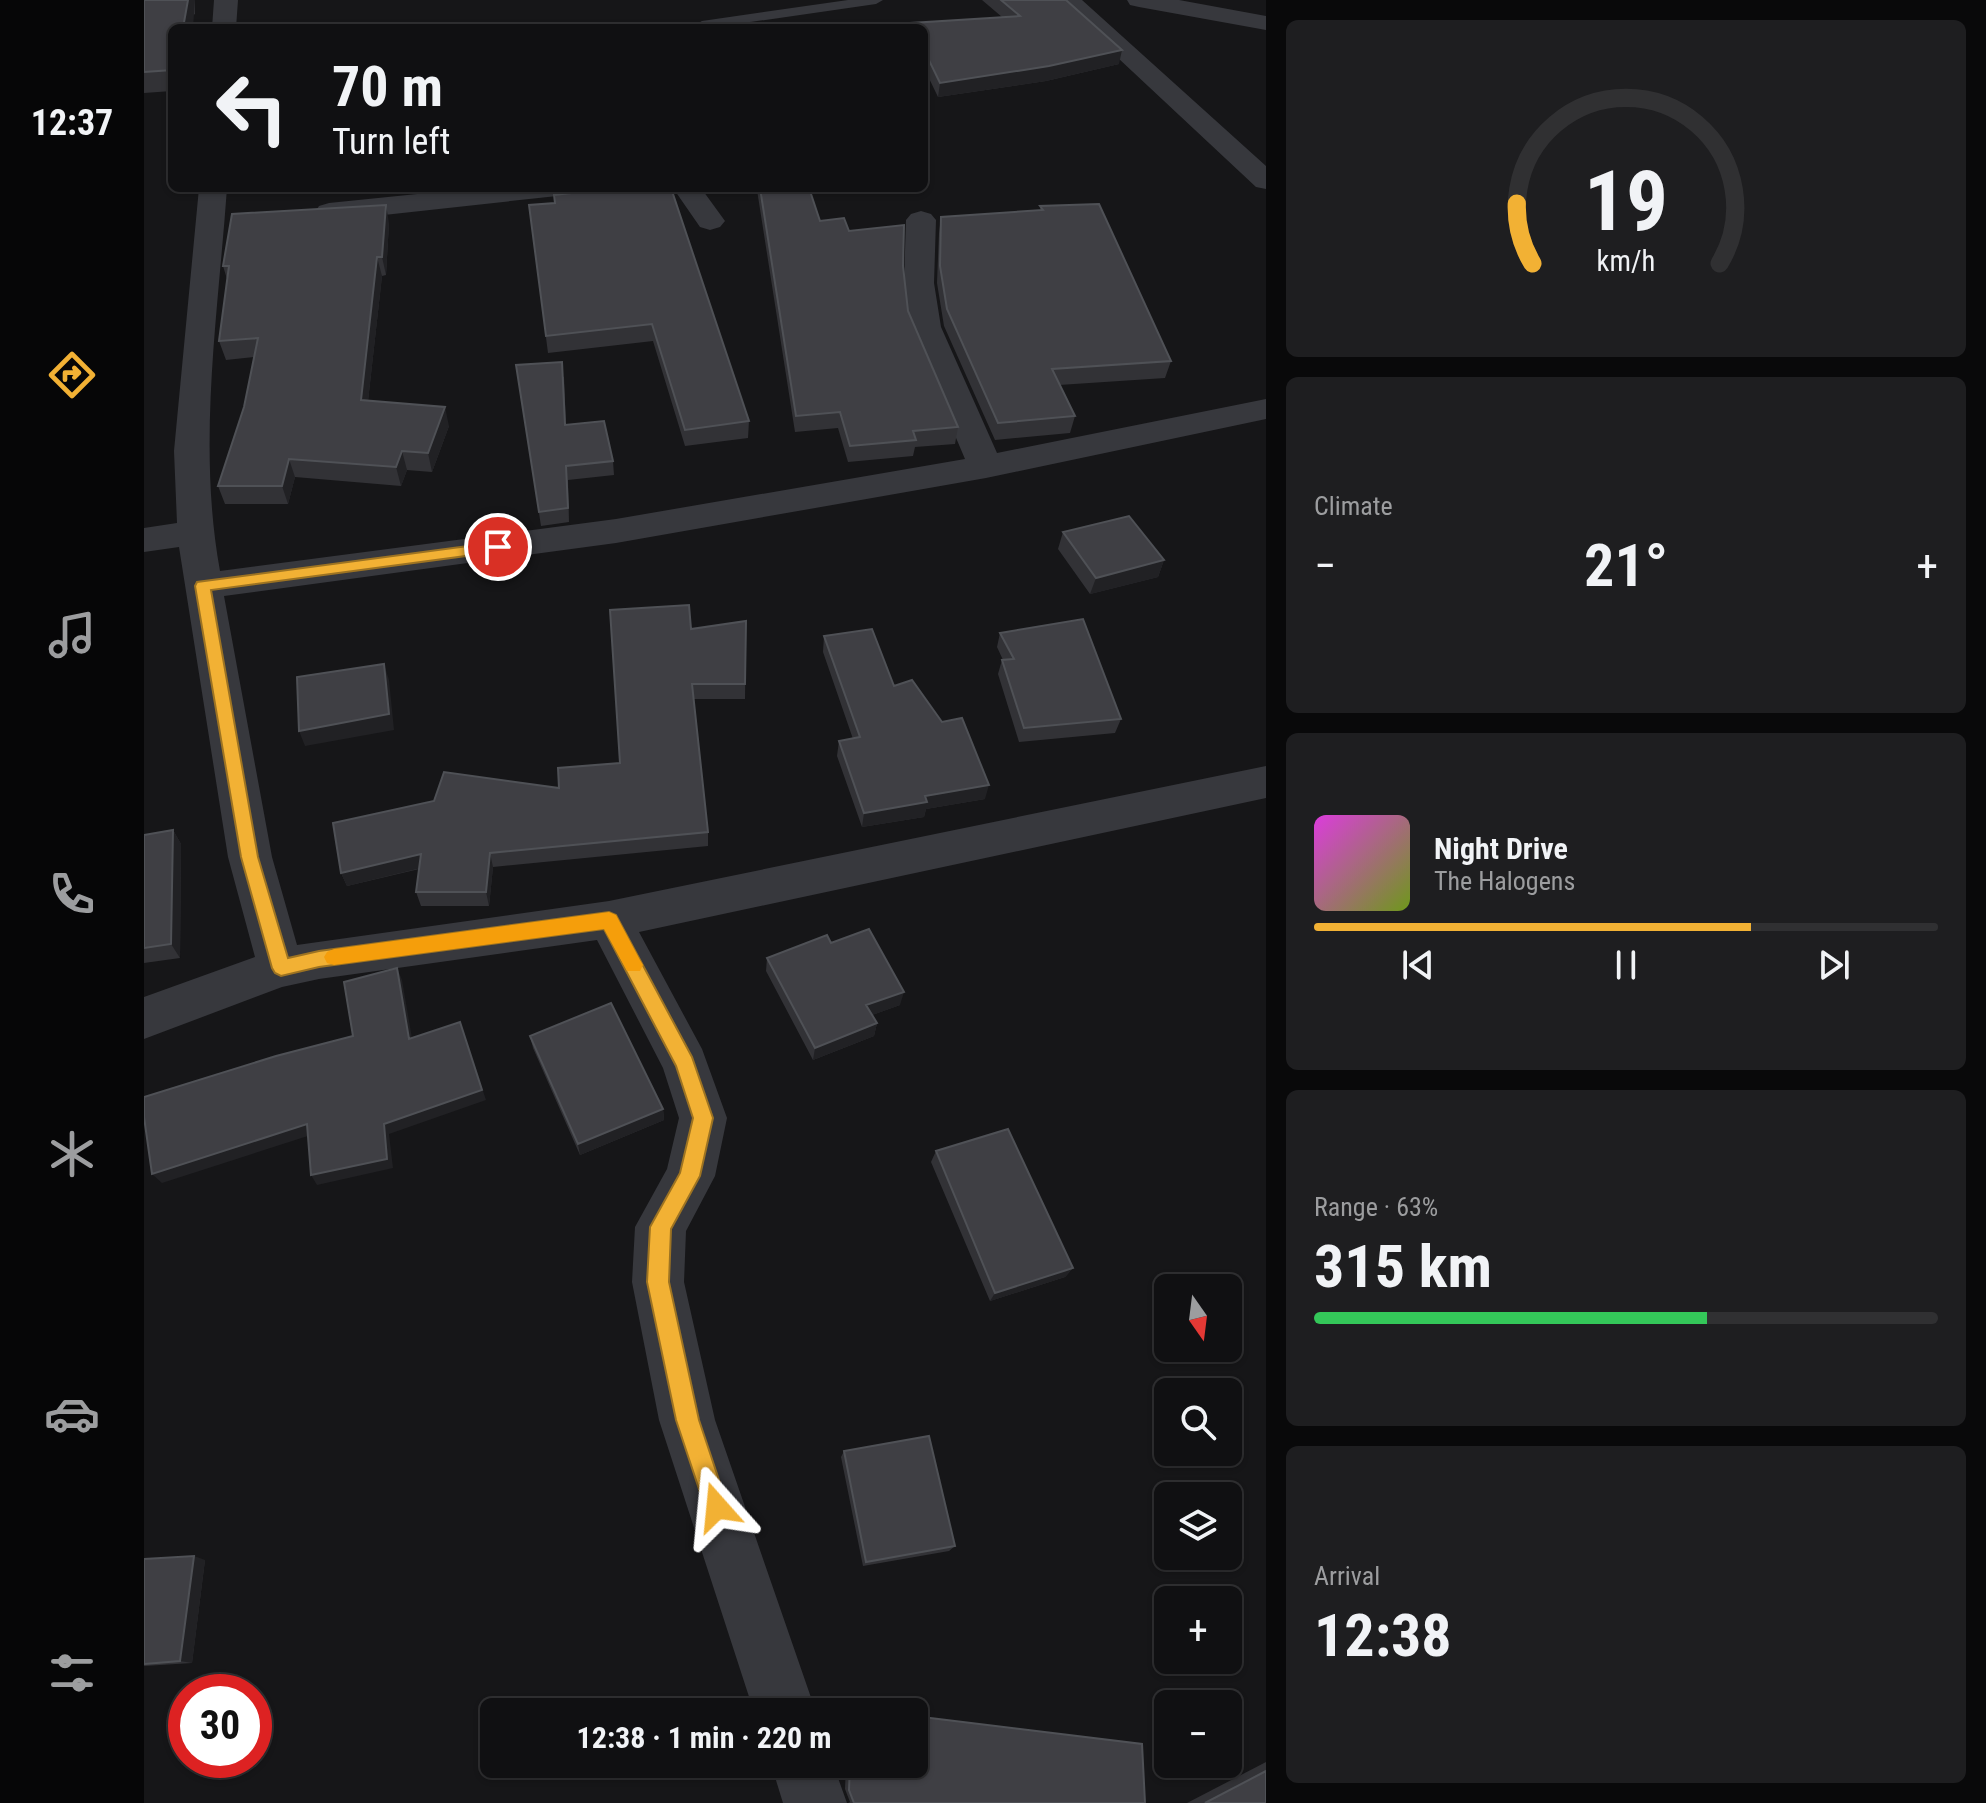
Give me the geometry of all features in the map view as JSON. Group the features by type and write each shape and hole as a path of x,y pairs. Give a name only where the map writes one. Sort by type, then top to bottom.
{"street":[{"path":"224,24 226,0"},
{"path":"1068,0 1266,181"},
{"path":"1139,0 1266,23"},
{"path":"303,215 519,192"},
{"path":"690,192 710,221"},
{"path":"222,211 191,451 195,532 250,857 281,968"},
{"path":"921,220 919,283 925,327 986,467"},
{"path":"202,586 616,531 986,467 1266,409"},
{"path":"144,540 195,532"},
{"path":"144,1018 281,968 319,959 609,920 1266,782"},
{"path":"609,920 685,1064 703,1118 690,1176 661,1227 658,1282 687,1420 780,1698"}],"lane":[{"path":"709,24 876,0"}],"building":[{"path":"144,0 188,0 184,24 168,24 168,70 144,72"},
{"path":"1001,0 1066,0 1122,50 1049,66 940,83 928,58 928,24 911,23 1020,16"},
{"path":"672,192 749,421 685,430 652,324 546,336 529,205 555,203 554,195"},
{"path":"761,192 810,192 820,221 844,218 849,231 904,225 903,266 908,311 958,427 913,431 916,440 850,446 840,412 796,416"},
{"path":"1099,204 1171,361 1052,369 1075,416 998,423 947,309 940,266 941,217 1043,210 1040,206"},
{"path":"386,205 382,257 377,257 361,400 445,407 428,453 402,451 396,467 289,459 282,486 218,486 244,407 258,338 219,341 229,266 223,266 232,214"},
{"path":"562,362 565,425 604,421 613,461 566,466 568,508 539,512 516,365"},
{"path":"1129,516 1164,560 1096,578 1063,532"},
{"path":"689,605 691,629 746,621 745,684 692,684 708,832 490,853 486,892 416,892 421,854 341,873 333,823 434,801 444,772 559,788 558,768 620,763 610,610"},
{"path":"1083,619 1121,719 1024,728 1002,660 1014,659 1000,633"},
{"path":"872,629 894,686 912,680 942,722 962,718 989,785 925,796 927,802 864,813 839,741 860,737 824,636"},
{"path":"384,664 389,714 299,731 297,677"},
{"path":"173,830 171,944 144,948 144,835"},
{"path":"869,929 904,992 866,1005 877,1023 815,1048 767,958 827,935 831,943"},
{"path":"397,968 409,1039 460,1022 482,1090 384,1124 387,1159 311,1175 307,1124 152,1174 144,1097 353,1036 344,982"},
{"path":"611,1003 663,1109 578,1144 530,1036"},
{"path":"1008,1129 1073,1268 995,1293 936,1151"},
{"path":"929,1436 955,1546 866,1562 844,1451"},
{"path":"194,1556 180,1661 144,1664 144,1559"},
{"path":"928,1718 1142,1744 1145,1803 854,1803 849,1790 849,1778 928,1778"},
{"path":"1266,1771 1266,1803 1205,1803"}],"slow traffic":[{"path":"334,957 609,920 633,965"}],"route":[{"path":"498,547 202,586 250,857 281,968 319,959 609,920 685,1064 703,1118 690,1176 661,1227 658,1282 687,1420 717,1507"}]}
